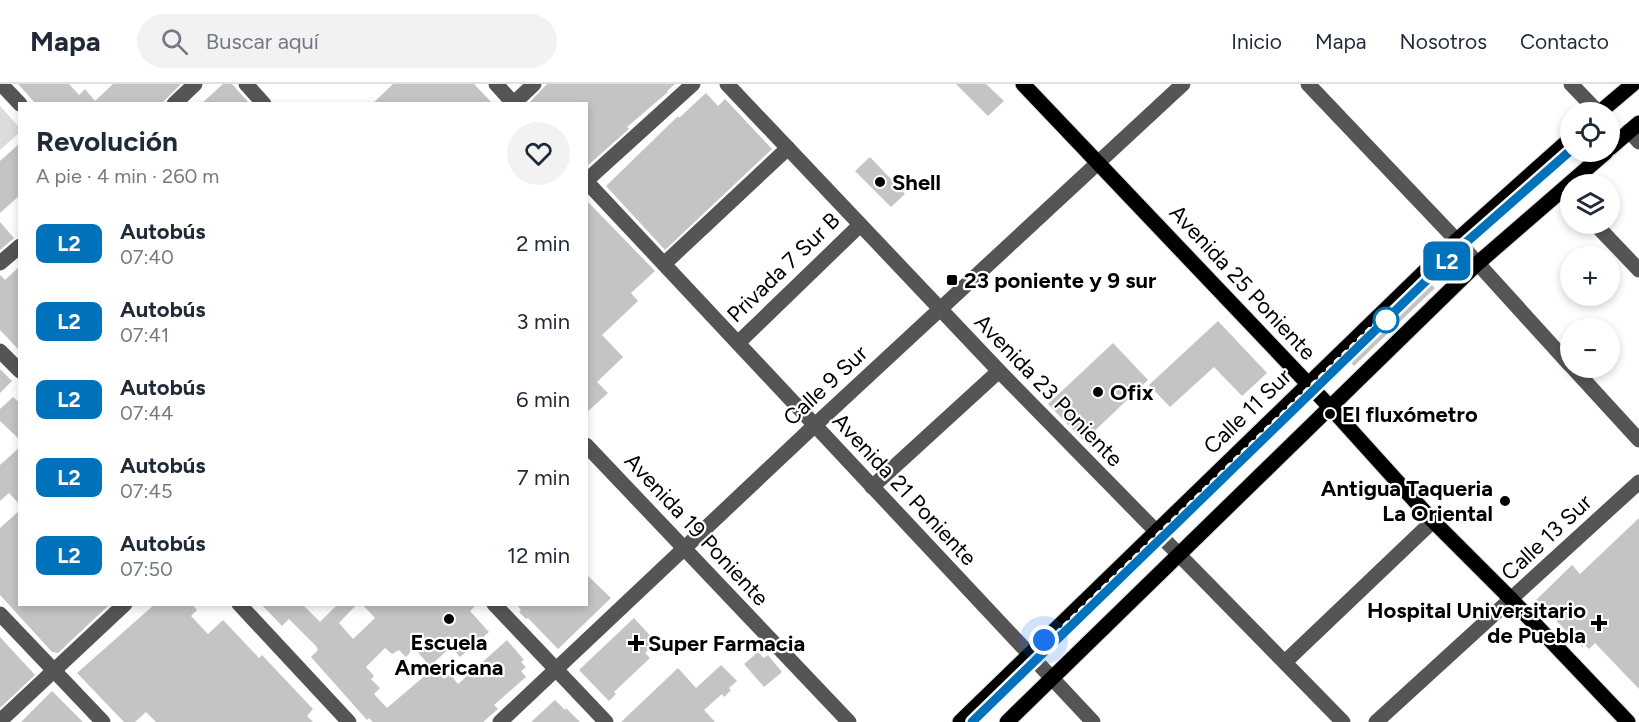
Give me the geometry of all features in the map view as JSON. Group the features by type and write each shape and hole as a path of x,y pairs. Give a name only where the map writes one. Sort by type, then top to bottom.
{"main road":[{"name":"Avenida 25 Poniente","path":"1023,84 1330,407 1433,521 1628,722"},
{"path":"1611,102 1633,84"},
{"path":"1620,142 1636,132"},
{"name":"Calle 11 Sur","path":"960,722 1456,240 1560,148"},
{"path":"1585,174 1596,162"},
{"path":"1007,722 1478,263 1560,199"}],"street":[{"path":"1,84 18,102"},
{"path":"176,102 195,84"},
{"path":"246,84 262,102"},
{"path":"496,84 513,102"},
{"path":"515,102 534,84"},
{"path":"588,180 693,84"},
{"name":"Avenida 23 Poniente","path":"727,84 999,371 1344,722"},
{"name":"Calle 9 Sur","path":"501,722 815,425 1183,84"},
{"path":"1308,84 1560,353"},
{"path":"1571,84 1589,102"},
{"path":"664,264 788,148"},
{"name":"Avenida 21 Poniente","path":"588,182 1093,722"},
{"name":"Privada 7 Sur B","path":"738,343 861,225"},
{"path":"1605,234 1639,270"},
{"path":"0,264 18,248"},
{"path":"0,351 18,370"},
{"path":"872,487 999,371"},
{"path":"1583,378 1639,440"},
{"name":"Avenida 19 Poniente","path":"588,447 849,722"},
{"name":"Calle 13 Sur","path":"1376,722 1639,482"},
{"path":"1285,662 1433,521"},
{"path":"0,721 123,606"},
{"path":"241,606 349,722"},
{"path":"496,606 606,722"},
{"path":"0,614 103,722"}],"shaded area":[{"path":"0,106 18,126 18,134 0,150"}],"building":[{"path":"18,84 69,84 79,95 85,89 95,101 113,84 181,84 163,102 34,102"},
{"path":"223,84 232,84 248,102 203,102"},
{"path":"393,84 474,84 491,102 374,102"},
{"path":"547,84 675,84 588,165 588,102 530,102"},
{"path":"956,84 986,84 1004,101 988,116"},
{"path":"706,93 718,106 725,99 772,149 665,250 606,186 678,116 679,118"},
{"path":"18,145 18,197 0,213 0,161"},
{"name":"Shell","path":"870,157 905,194 891,207 855,171"},
{"path":"588,202 655,271 631,293 638,301 602,335 623,357 597,382 608,393 588,411"},
{"path":"0,222 14,238 0,250"},
{"path":"18,268 18,349 0,330 0,275 5,280"},
{"path":"1428,281 1435,288 1354,366 1348,359"},
{"path":"1218,321 1267,373 1242,396 1214,367 1170,407 1149,385"},
{"name":"Ofix","path":"1113,343 1148,380 1084,441 1048,404"},
{"path":"0,369 12,381 0,393"},
{"path":"13,397 18,401 18,438 0,421 0,409"},
{"path":"18,449 18,503 9,493 0,501 0,465"},
{"path":"18,512 18,606 108,606 58,653 52,652 0,595 0,528"},
{"name":"Hospital Universitario de Puebla","path":"1639,518 1639,689 1595,643 1589,649 1584,644 1582,647 1536,600 1572,565 1580,574"},
{"path":"588,576 611,598 558,649 528,618 526,619 519,612 521,610 518,606 588,606"},
{"path":"153,606 194,606 197,610 191,616 208,634 223,620 259,658 262,655 313,709 307,716 313,722 156,722 146,712 135,722 124,722 77,673"},
{"path":"263,606 304,606 320,622 336,606 355,606 339,623 353,639 375,618 364,606 475,606 470,611 489,632 460,657 451,647 430,666 414,648 406,657 399,650 392,654 385,648 366,667 374,676 371,679 380,688 374,694 387,708 434,668 444,679 450,674 458,684 507,640 524,660 521,662 526,667 521,671 526,677 494,705 498,709 483,722 373,722 369,718 367,720 311,657 318,650 316,646 289,619 282,626"},
{"path":"634,618 656,642 645,653 650,658 614,692 616,694 609,701 579,670"},
{"path":"0,637 35,675 0,708"},
{"path":"758,652 764,658 768,655 782,672 764,687 744,664"},
{"path":"721,665 737,681 724,697 722,694 704,710 715,722 621,722 678,668 696,688"},
{"path":"52,691 83,722 21,722"},
{"path":"555,700 565,710 566,708 580,722 531,722"}],"bus line":[{"name":"L2","path":"972,722 1462,246 1560,160"}],"place":[{"name":"Shell","path":"880,182"},
{"name":"23 poniente y 9 sur","path":"952,280"},
{"name":"Ofix","path":"1098,392"},
{"name":"El fluxómetro","path":"1330,414"},
{"name":"Antigua Taqueria La Oriental","path":"1505,501"},
{"name":"Escuela Americana","path":"449,619"},
{"name":"Hospital Universitario de Puebla","path":"1599,623"},
{"name":"Super Farmacia","path":"636,643"}],"route":[{"path":"1044,640 1383,311 1386,320"}]}
